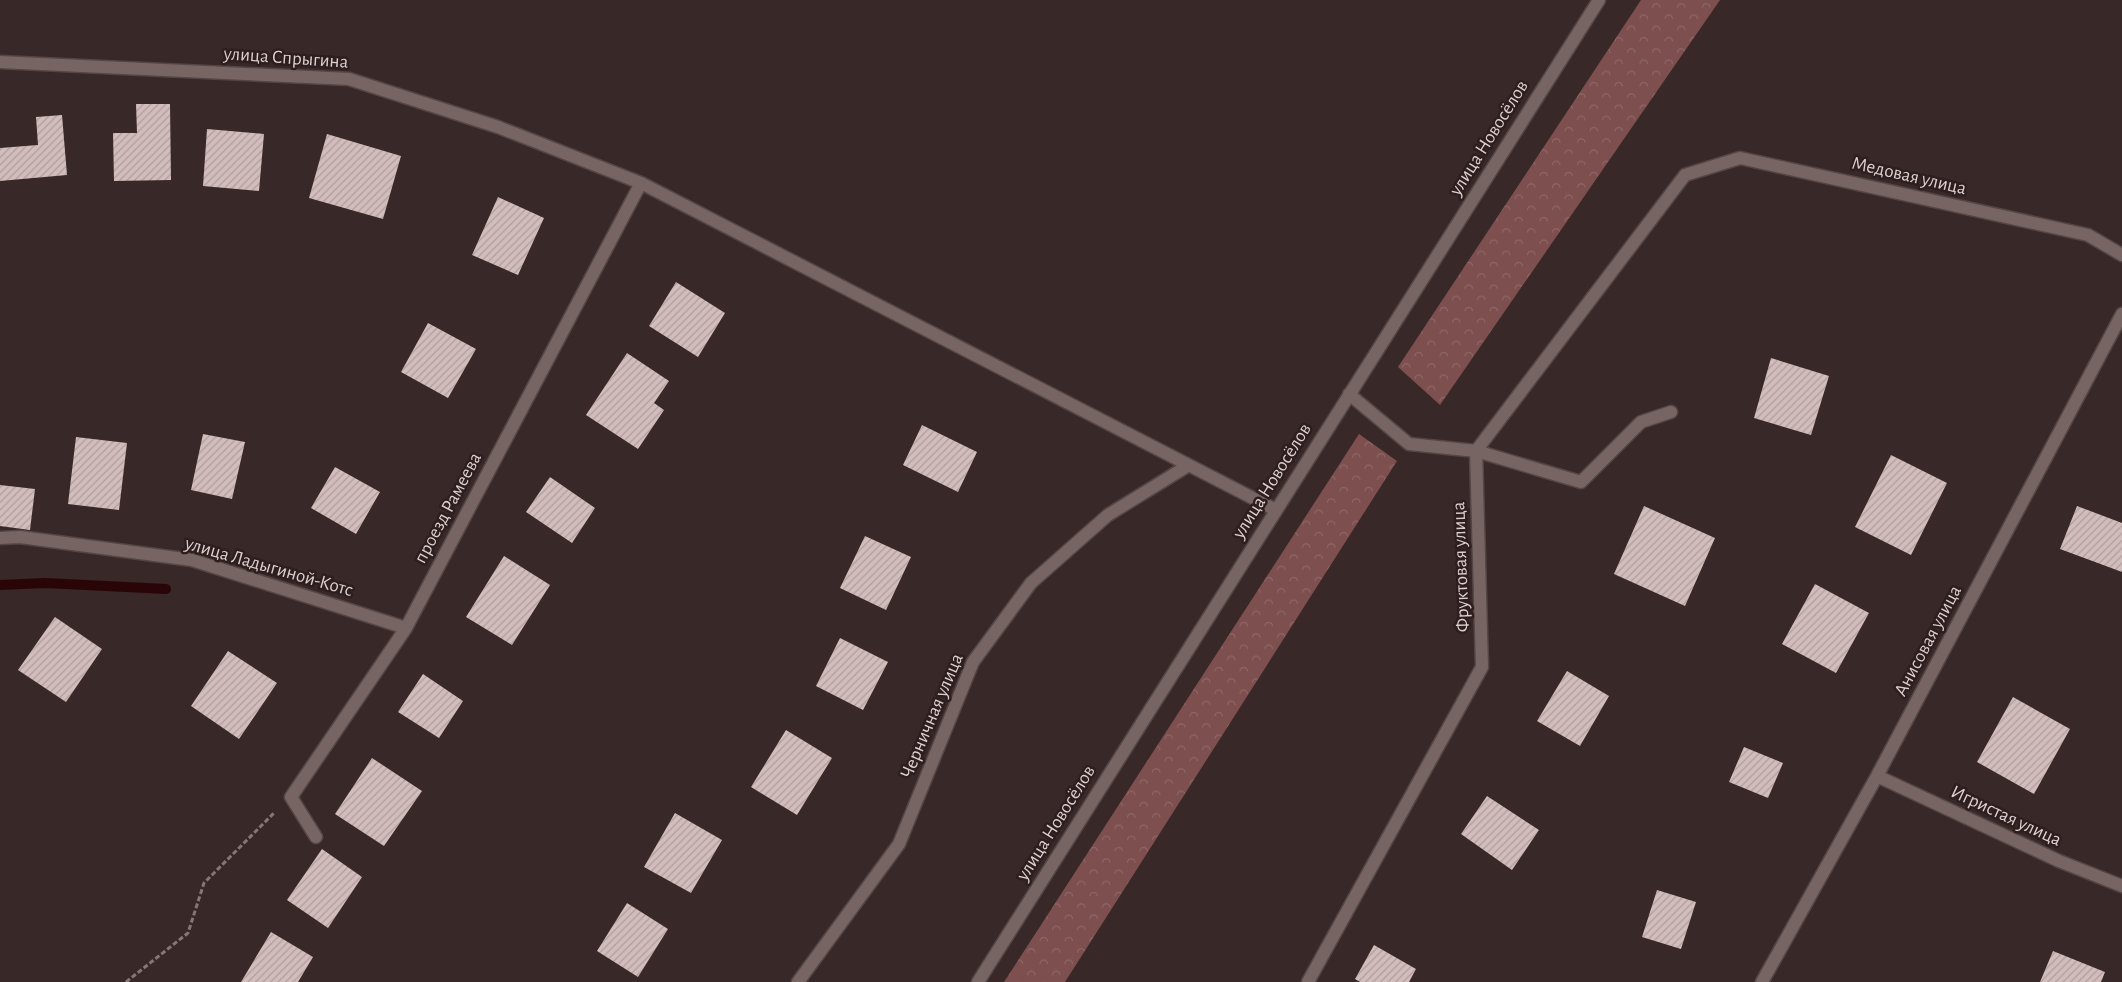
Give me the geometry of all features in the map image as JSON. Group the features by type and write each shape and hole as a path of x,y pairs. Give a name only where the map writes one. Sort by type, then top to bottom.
{"street":[{"name":"улица Новосёлов","path":"978,982 1599,0"},
{"name":"улица Спрыгина","path":"0,62 349,79 498,127 641,183 1276,510"},
{"name":"Медовая улица","path":"1476,451 1685,175 1740,158 2088,235 2122,255"},
{"name":"проезд Рамеева","path":"291,797 406,628 641,183"},
{"name":"Анисовая улица","path":"1762,982 1877,776 2122,314"},
{"path":"1349,394 1409,444 1476,451 1581,482 1641,422 1671,412"},
{"name":"Фруктовая улица","path":"1308,982 1482,667 1476,451"},
{"name":"Черничная улица","path":"798,982 899,844 972,662 1030,583 1108,515 1189,465"},
{"name":"улица Ладыгиной-Котс","path":"0,538 20,537 192,560 406,628"},
{"name":"Игристая улица","path":"1877,776 2058,861 2122,886"},
{"path":"291,797 316,837"}],"path":[{"path":"126,982 188,933 204,883 291,797"}],"green space":[{"path":"1641,0 1720,0 1440,405 1398,367"},
{"path":"1359,434 1397,461 1065,982 1004,982"}],"building":[{"path":"136,104 170,104 171,180 114,181 113,133 137,133"},
{"path":"62,115 67,175 0,181 0,148 38,145 36,117"},
{"path":"207,129 264,134 259,191 203,186"},
{"path":"327,134 401,156 383,219 309,198"},
{"path":"498,197 544,218 518,275 472,255"},
{"path":"676,282 725,313 698,357 649,326"},
{"path":"428,323 476,349 448,398 401,372"},
{"path":"627,353 669,381 654,403 664,410 638,449 586,415"},
{"path":"1771,358 1829,376 1811,435 1754,418"},
{"path":"922,425 977,452 958,492 903,465"},
{"path":"203,434 245,442 232,499 191,490"},
{"path":"76,437 127,443 119,510 68,504"},
{"path":"1891,455 1947,483 1911,555 1855,527"},
{"path":"335,467 380,492 356,534 311,508"},
{"path":"550,477 595,508 572,543 526,512"},
{"path":"0,485 35,489 30,530 0,526"},
{"path":"1644,506 1715,538 1685,606 1614,574"},
{"path":"2077,506 2122,523 2122,572 2060,549"},
{"path":"865,536 911,557 886,610 840,588"},
{"path":"504,556 550,585 512,645 466,617"},
{"path":"1815,584 1869,613 1836,673 1782,644"},
{"path":"55,617 102,649 66,702 18,670"},
{"path":"840,638 888,662 863,710 816,686"},
{"path":"228,651 277,683 239,739 191,706"},
{"path":"1567,671 1609,696 1580,746 1537,721"},
{"path":"423,674 463,701 439,738 398,712"},
{"path":"2013,697 2070,729 2034,794 1977,762"},
{"path":"786,730 832,758 797,815 751,787"},
{"path":"1744,747 1783,763 1768,798 1729,782"},
{"path":"372,758 422,791 384,846 335,814"},
{"path":"1487,796 1539,830 1512,870 1461,834"},
{"path":"675,813 722,840 691,893 644,867"},
{"path":"322,849 362,877 328,928 287,900"},
{"path":"1657,890 1696,902 1681,949 1642,937"},
{"path":"627,903 668,929 638,977 597,951"},
{"path":"271,932 313,957 298,982 241,982"},
{"path":"1374,945 1416,969 1409,982 1360,982 1355,979"},
{"path":"2053,951 2105,972 2101,982 2040,982"}],"waterway":[{"path":"0,585 45,583 166,589"}]}
